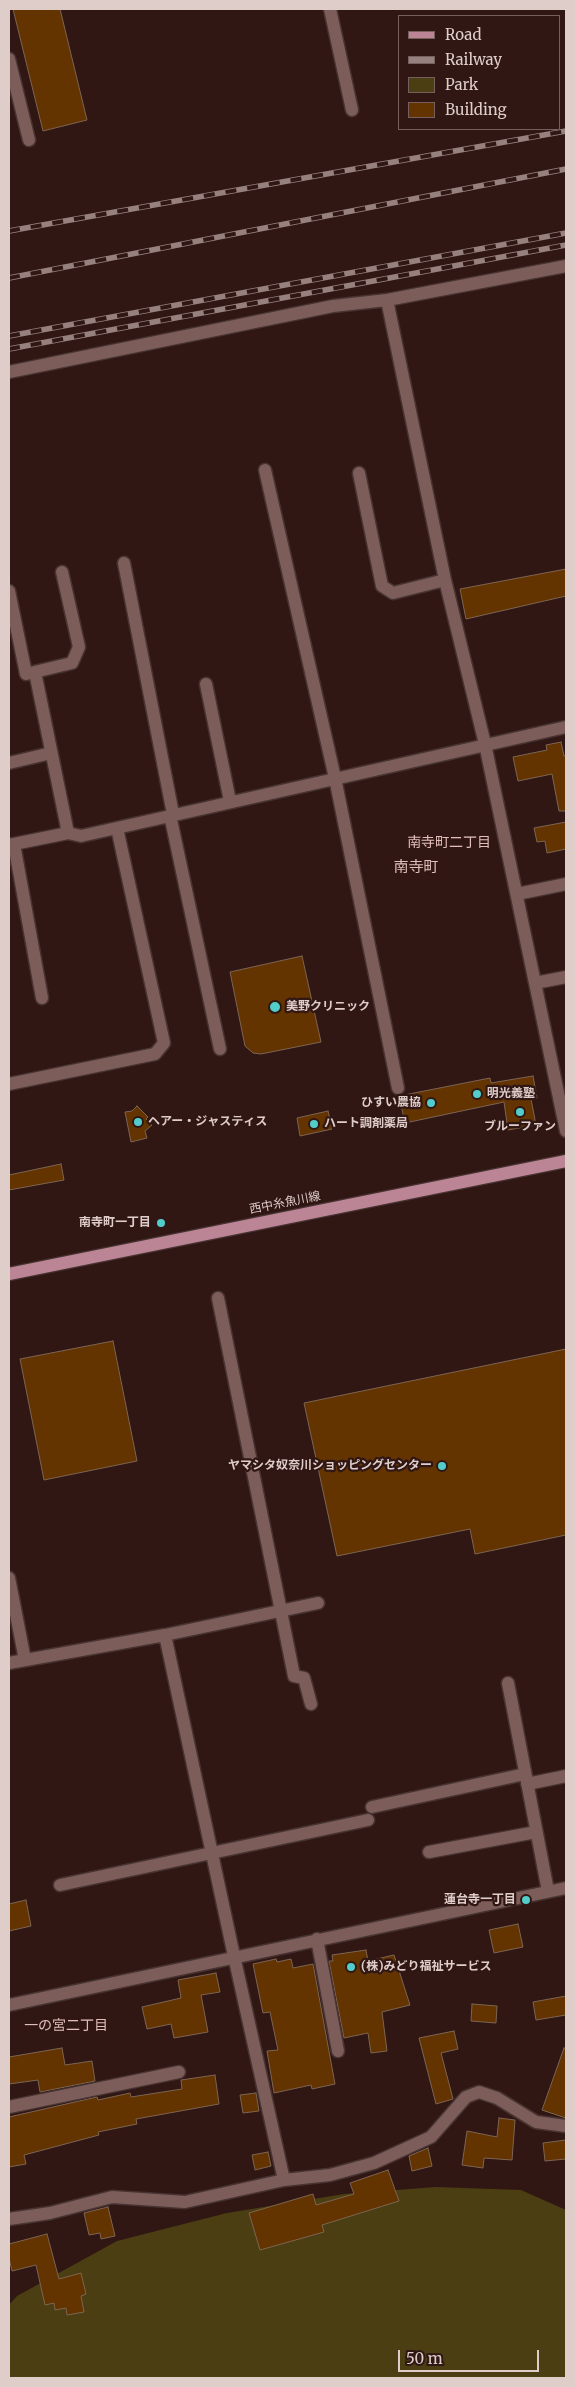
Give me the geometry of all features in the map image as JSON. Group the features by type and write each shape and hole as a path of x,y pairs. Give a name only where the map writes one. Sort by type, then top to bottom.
{"main road":[{"name":"西中糸魚川線","path":"9,1274 566,1161"}],"street":[{"path":"330,9 352,110"},
{"path":"9,59 29,140"},
{"path":"9,372 333,306 387,300 566,266"},
{"path":"387,300 446,580 485,744 566,1131"},
{"path":"264,470 335,778 398,1088"},
{"path":"359,473 382,586 393,593 446,580"},
{"path":"124,563 171,814 220,1049"},
{"path":"9,590 26,674 72,663 79,646 62,572"},
{"path":"35,672 68,832"},
{"path":"206,684 230,801"},
{"path":"42,998 11,845 68,832 81,836 171,814 566,727"},
{"path":"9,763 51,753"},
{"path":"9,1084 156,1054 164,1043 117,828"},
{"path":"516,894 566,884"},
{"path":"535,984 566,977"},
{"path":"218,1298 294,1676 304,1678 311,1704"},
{"path":"9,1578 26,1660"},
{"path":"9,1663 165,1635 318,1603"},
{"path":"165,1635 284,2180"},
{"path":"508,1683 548,1892"},
{"path":"372,1807 526,1779 566,1776"},
{"path":"60,1885 368,1820"},
{"path":"429,1852 536,1832"},
{"path":"9,2005 234,1956 566,1888"},
{"path":"317,1939 338,2051"},
{"path":"9,2107 178,2072"},
{"path":"9,2219 50,2213 112,2197 185,2202 284,2180 330,2175 356,2168 374,2163 431,2137 466,2097 479,2092 498,2098 536,2122 566,2126"}],"green space":[{"path":"436,2187 521,2190 566,2210 566,2378 9,2378 9,2305 17,2296 117,2241 227,2213 344,2194"}],"building":[{"path":"13,9 60,9 87,120 43,131"},
{"path":"566,569 566,596 466,619 460,589"},
{"path":"561,742 564,756 566,755 566,811 559,811 552,774 518,781 513,757 547,750 546,745"},
{"path":"566,822 566,849 547,853 545,841 537,842 534,828"},
{"name":"美野クリニック","path":"302,956 321,1042 261,1054 253,1053 245,1046 230,972"},
{"path":"533,1076 537,1098 531,1099 536,1125 508,1130 504,1102 405,1123 399,1096 490,1078 491,1083"},
{"name":"ヘアー・ジャスティス","path":"137,1106 148,1117 146,1119 152,1125 145,1131 147,1138 131,1142 125,1112 132,1111"},
{"name":"ハート調剤薬局","path":"328,1111 332,1129 300,1136 297,1118"},
{"path":"61,1164 64,1180 9,1190 9,1175"},
{"path":"113,1341 137,1461 44,1480 20,1359"},
{"name":"ヤマシタ奴奈川ショッピングセンター","path":"566,1349 566,1535 475,1554 470,1529 337,1556 304,1403"},
{"path":"26,1900 31,1926 9,1931 9,1904"},
{"path":"518,1924 523,1947 494,1953 489,1930"},
{"path":"366,1950 368,1961 394,1955 410,2005 382,2012 387,2051 371,2053 368,2033 344,2038 329,1961 333,1961 332,1955"},
{"path":"276,1959 277,1962 291,1959 293,1968 313,1964 335,2084 312,2089 311,2085 274,2093 267,2051 278,2050 270,2012 263,2013 253,1964"},
{"path":"216,1973 220,1992 201,1995 208,2032 174,2038 171,2024 147,2029 142,2007 181,1998 178,1980"},
{"path":"566,1996 566,2015 536,2020 533,2002"},
{"path":"472,2004 497,2006 496,2023 471,2021"},
{"path":"454,2031 458,2049 441,2053 453,2099 436,2104 419,2038"},
{"path":"62,2048 65,2065 92,2061 95,2081 40,2092 38,2080 9,2084 9,2057"},
{"path":"564,2048 566,2049 566,2118 542,2110"},
{"path":"215,2075 219,2104 136,2119 137,2124 98,2132 99,2135 24,2155 26,2164 9,2167 9,2117 97,2097 98,2100 130,2093 131,2097 182,2089 181,2080"},
{"path":"256,2093 259,2111 243,2113 240,2095"},
{"path":"499,2118 515,2120 512,2160 484,2158 483,2168 462,2165 467,2131 497,2137"},
{"path":"566,2140 566,2159 545,2161 543,2143"},
{"path":"428,2148 432,2166 412,2171 409,2156"},
{"path":"268,2152 271,2166 255,2170 252,2155"},
{"path":"388,2170 399,2201 322,2225 324,2232 260,2250 249,2213 313,2194 316,2205 354,2194 350,2183"},
{"path":"108,2207 115,2236 101,2239 100,2233 89,2235 84,2213"},
{"path":"47,2234 59,2279 81,2273 86,2294 81,2296 84,2312 67,2315 66,2308 55,2310 54,2303 45,2305 36,2265 12,2271 9,2258 9,2244"}],"railway":[{"path":"9,231 566,131"},
{"path":"9,278 566,169"},
{"path":"9,336 566,233"},
{"path":"9,349 566,245"}],"place":[{"name":"美野クリニック","path":"275,1007"},
{"name":"明光義塾","path":"477,1094"},
{"name":"ひすい農協","path":"431,1103"},
{"name":"ブルーファン","path":"520,1112"},
{"name":"ヘアー・ジャスティス","path":"138,1122"},
{"name":"ハート調剤薬局","path":"314,1124"},
{"name":"南寺町一丁目","path":"161,1223"},
{"name":"ヤマシタ奴奈川ショッピングセンター","path":"442,1466"},
{"name":"蓮台寺一丁目","path":"526,1900"},
{"name":"(株)みどり福祉サービス","path":"351,1967"}],"district":[{"name":"南寺町二丁目","path":"449,843"},
{"name":"南寺町","path":"416,868"},
{"name":"一の宮二丁目","path":"66,2026"}]}
